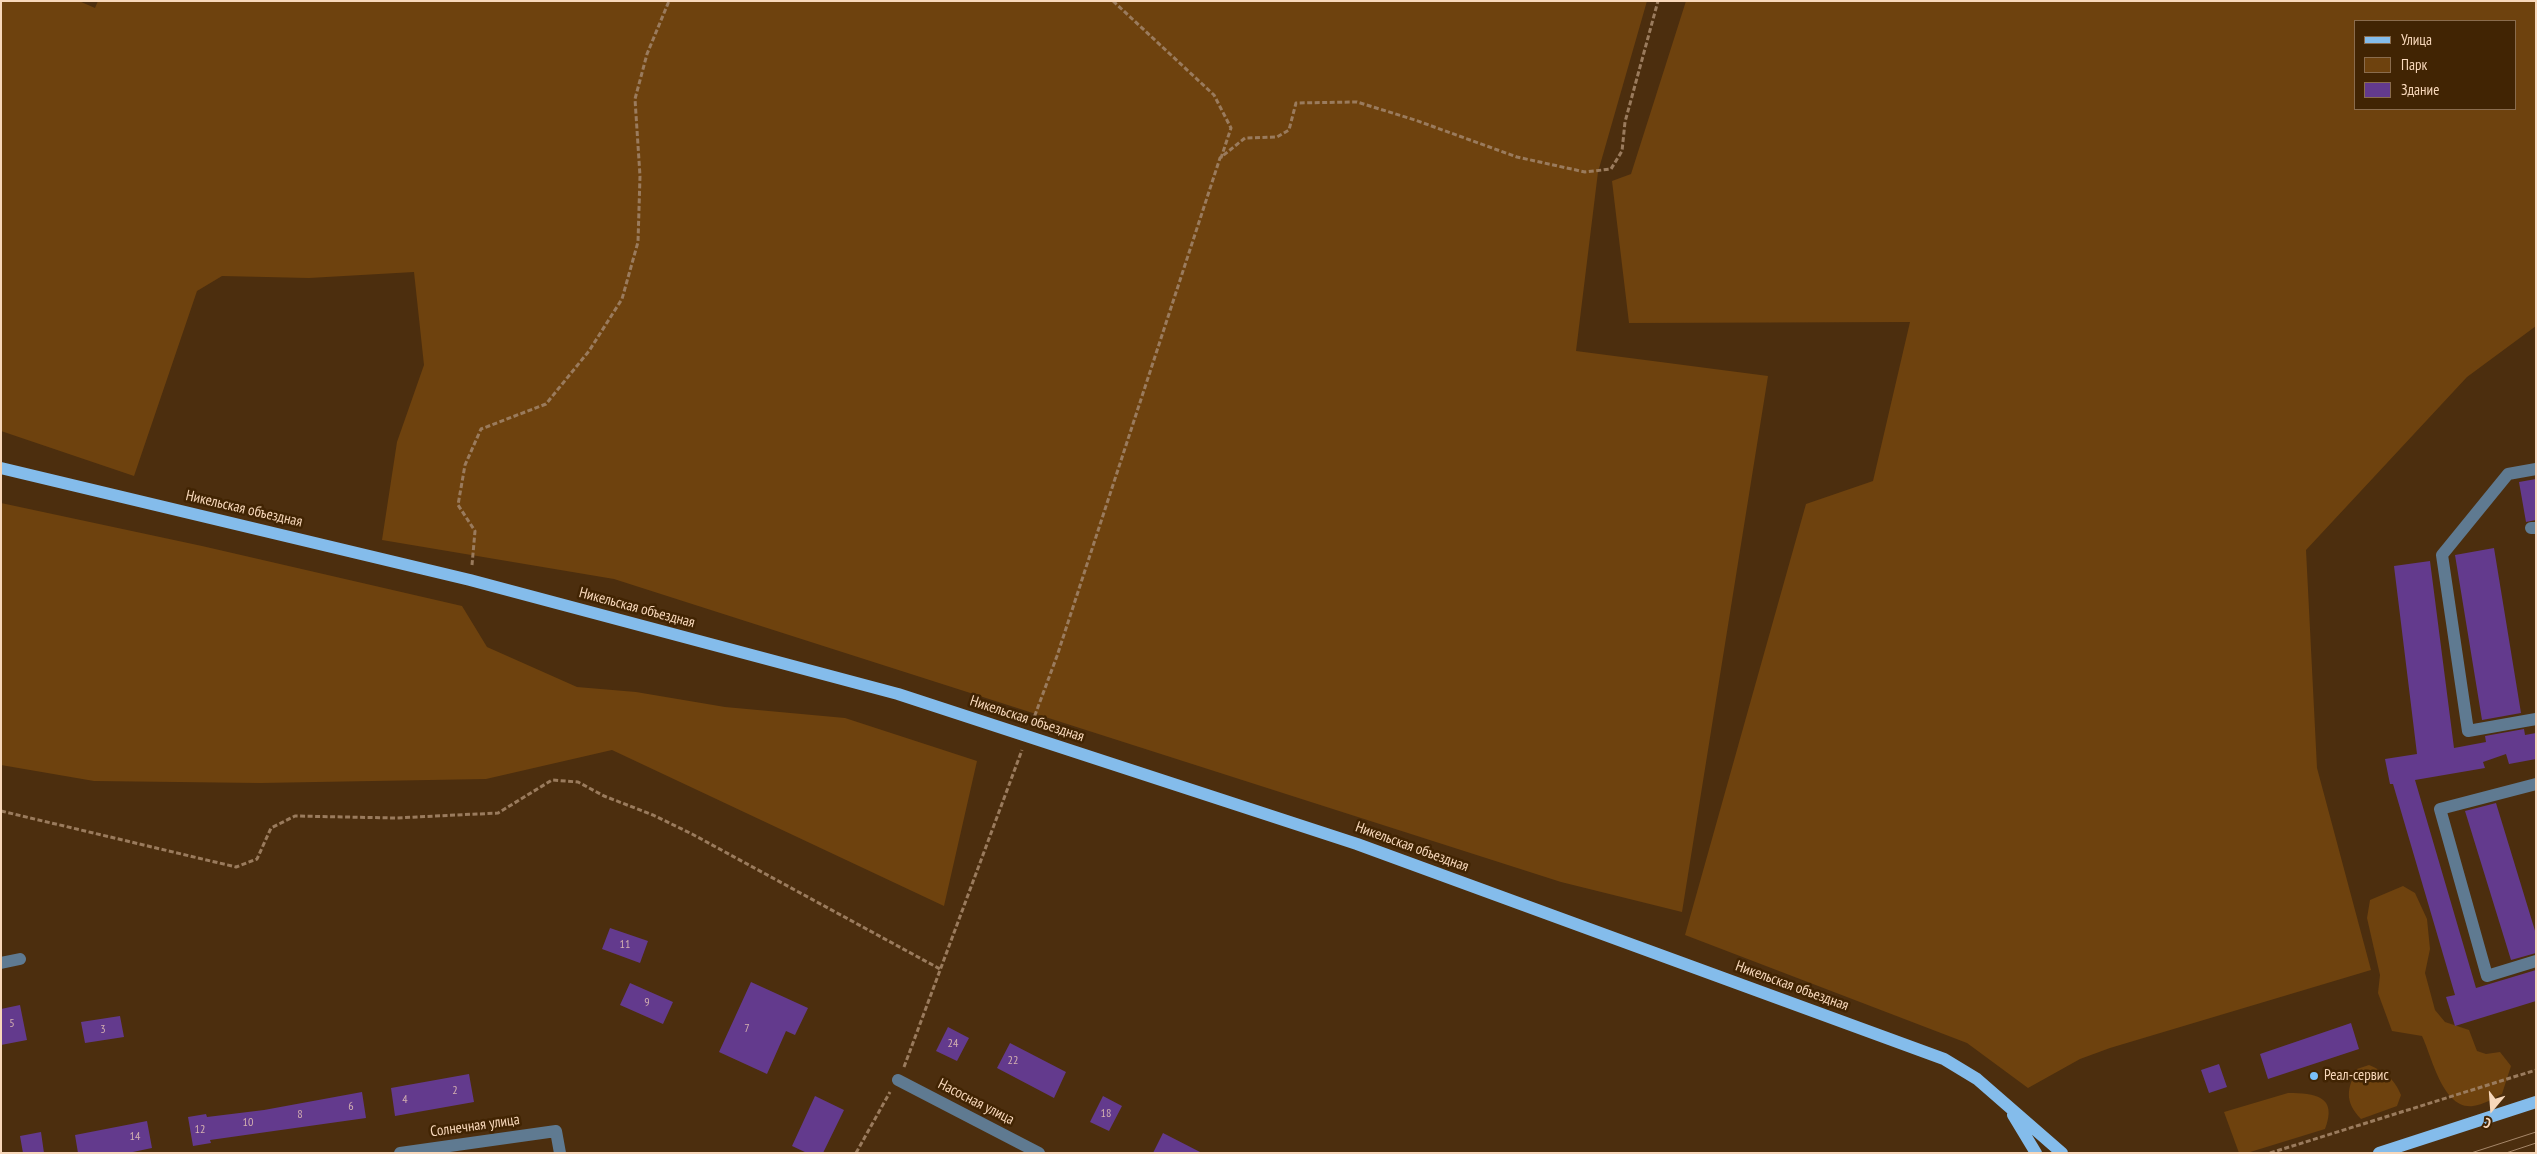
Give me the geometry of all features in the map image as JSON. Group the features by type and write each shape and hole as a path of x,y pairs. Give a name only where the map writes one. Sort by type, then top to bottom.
{"main road":[{"name":"Никельская объездная","path":"1,468 470,580 898,694 1357,844 1944,1059 1977,1079 2062,1153"},
{"path":"2379,1153 2536,1102"},
{"path":"2007,1104 2036,1153"},
{"path":"2017,1121 2026,1153"}],"street":[{"path":"2536,469 2508,474 2442,555 2468,731 2536,719"},
{"path":"2536,784 2440,809 2487,976 2536,961"},
{"path":"1,963 20,959"},
{"name":"Насосная улица","path":"898,1080 1039,1153"},
{"name":"Солнечная улица","path":"400,1153 556,1131 560,1153"}],"path":[{"path":"470,580 475,531 458,505 465,465 482,429 546,404 589,351 622,299 638,242 640,176 635,99 646,54 669,1"},
{"path":"856,1153 898,1080 1057,656 1231,128 1214,94 1113,1"},
{"path":"1220,158 1245,138 1277,137 1288,130 1296,103 1357,102 1415,120 1517,157 1585,172 1611,169 1622,151 1625,122 1658,1"},
{"path":"1,811 236,867 257,859 272,828 295,816 396,818 498,814 552,780 578,782 604,796 653,814 684,830 940,969"},
{"path":"2270,1153 2536,1070"}],"green space":[{"path":"1,1 79,1 95,8 98,1 1647,1 1598,172 1576,351 1768,376 1682,912 1561,882 614,579 382,540 397,442 424,365 414,272 309,278 222,276 197,291 134,476 1,431"},
{"path":"1686,1 2536,1 2536,326 2467,377 2306,550 2317,768 2371,970 2110,1048 2080,1059 2028,1088 1967,1043 1685,935 1806,504 1873,481 1910,322 1629,323 1612,181 1631,174"},
{"path":"1,503 202,546 462,606 487,647 577,687 636,692 725,707 845,718 977,761 944,906 612,750 486,779 260,783 94,781 1,765"},
{"path":"2403,886 2415,893 2427,919 2430,949 2425,973 2435,1010 2445,1022 2469,1030 2477,1051 2486,1054 2500,1052 2511,1066 2502,1094 2481,1104 2473,1106 2463,1105 2454,1100 2440,1080 2422,1036 2392,1031 2378,993 2380,975 2367,918 2370,900"},
{"path":"2369,1065 2388,1076 2401,1095 2397,1106 2361,1119 2350,1101 2349,1089 2357,1069"},
{"path":"2288,1093 2307,1094 2322,1099 2328,1109 2325,1129 2247,1153 2239,1153 2224,1112"}],"building":[{"path":"2536,479 2536,520 2526,522 2519,482"},
{"path":"2494,548 2521,713 2482,720 2455,555"},
{"path":"2430,561 2454,748 2486,742 2485,736 2524,729 2525,735 2536,733 2536,759 2509,764 2506,754 2483,762 2485,768 2415,780 2476,988 2536,970 2536,1001 2455,1026 2446,997 2455,995 2393,784 2390,784 2385,759 2417,754 2394,566"},
{"path":"2496,803 2536,934 2536,953 2511,960 2465,811"},
{"path":"610,928 648,941 640,963 602,949"},
{"path":"751,982 808,1008 795,1035 786,1031 767,1074 719,1052"},
{"path":"630,983 673,1002 663,1024 620,1005"},
{"path":"20,1005 27,1040 1,1045 1,1009"},
{"path":"120,1016 124,1037 85,1043 81,1022"},
{"path":"2351,1023 2359,1049 2268,1079 2260,1054"},
{"path":"948,1027 969,1038 957,1061 936,1051"},
{"path":"1010,1043 1066,1072 1054,1098 997,1068"},
{"path":"2219,1064 2227,1087 2209,1093 2201,1070"},
{"path":"469,1074 474,1102 395,1116 391,1088"},
{"path":"362,1092 366,1118 210,1140 211,1143 193,1146 188,1117 206,1114 207,1117 264,1110"},
{"path":"815,1096 844,1110 823,1153 807,1153 792,1146"},
{"path":"1103,1096 1122,1106 1109,1131 1090,1122"},
{"path":"147,1121 152,1148 128,1153 78,1153 75,1135"},
{"path":"41,1132 44,1153 23,1153 20,1136"},
{"path":"1163,1133 1202,1153 1153,1153"}],"tram line":[{"path":"2471,1153 2536,1132"},
{"path":"2506,1153 2536,1143"}],"place":[{"name":"Реал-сервис","path":"2314,1076"}]}
